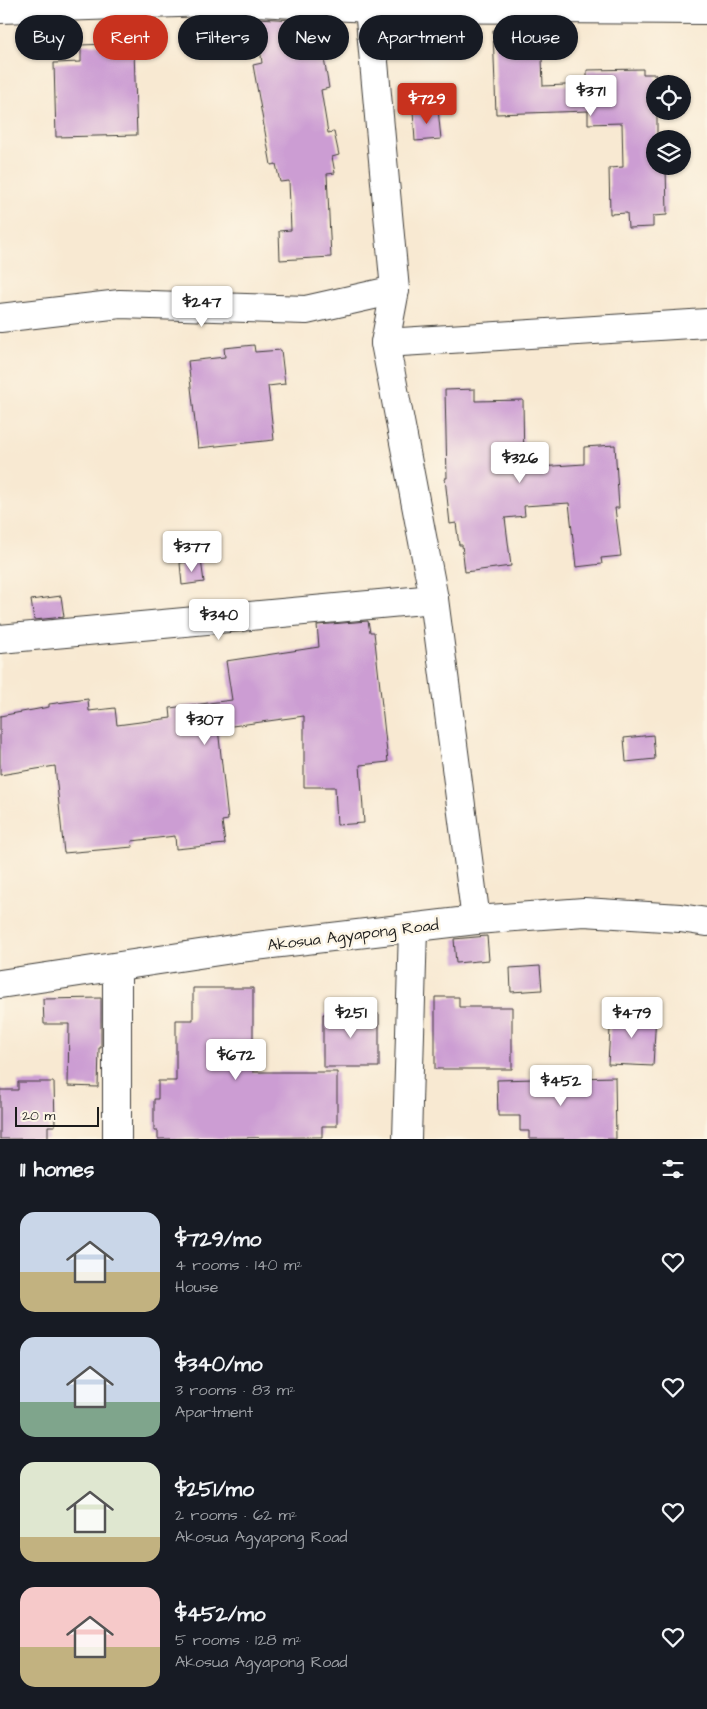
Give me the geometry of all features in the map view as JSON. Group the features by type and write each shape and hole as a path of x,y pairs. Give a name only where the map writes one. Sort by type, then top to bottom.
{"street":[{"path":"0,8 237,1 369,8 707,10"},
{"path":"369,8 395,290 385,343 434,599 476,920"},
{"path":"0,318 120,304 306,310 395,290"},
{"path":"385,343 707,323"},
{"path":"0,639 434,599"},
{"name":"Akosua Agyapong Road","path":"0,984 239,948 476,920 584,912 680,918 707,922"},
{"path":"407,1139 413,928"},
{"path":"117,967 117,1139"}],"building":[{"path":"268,19 278,19 278,60 324,60 329,88 321,90 328,133 334,132 339,155 332,157 335,173 327,174 331,257 280,260 279,231 291,230 289,181 280,182 276,164 271,165 253,65 262,63 262,60 268,60"},
{"path":"83,45 93,45 93,60 134,60 137,135 56,137 54,63 81,62 83,60"},
{"path":"494,60 542,60 543,86 587,84 587,70 643,69 643,74 656,74 646,75 646,120 657,120 657,130 646,130 646,175 666,175 667,215 653,216 653,227 628,228 627,213 610,214 609,168 623,167 622,123 588,124 588,111 496,114"},
{"path":"438,109 441,139 415,141 413,111"},
{"path":"254,345 255,352 281,350 285,384 268,386 274,440 198,448 188,361 225,357 224,348"},
{"path":"475,389 475,401 523,400 524,468 584,464 584,447 615,445 619,508 615,508 621,556 601,558 602,564 576,567 569,503 524,506 525,516 505,518 511,566 465,572 462,545 459,545 456,523 450,524 445,478 447,478 445,390"},
{"path":"201,560 204,582 182,585 180,563"},
{"path":"61,596 64,617 34,620 31,600"},
{"path":"368,621 370,632 374,632 388,762 360,765 364,823 337,825 335,787 304,787 304,716 218,728 228,820 222,821 225,844 176,849 175,836 132,841 133,847 64,853 55,766 0,775 0,716 49,707 49,704 88,699 89,711 115,708 117,725 171,718 170,708 232,700 226,661 319,647 317,625"},
{"path":"653,735 655,759 626,762 624,738"},
{"path":"487,936 489,960 456,963 454,939"},
{"path":"540,966 542,990 511,992 510,968"},
{"path":"193,988 253,988 253,1072 337,1072 337,1126 322,1126 322,1137 158,1139 158,1131 154,1131 154,1099 158,1099 158,1081 176,1081 176,1020 193,1020"},
{"path":"435,997 459,997 459,1007 512,1007 512,1069 435,1069"},
{"path":"101,998 101,1048 99,1048 98,1087 68,1086 69,1024 44,1024 43,999"},
{"path":"339,1008 363,1008 363,1014 379,1014 379,1067 323,1067 323,1014 339,1014"},
{"path":"611,1012 656,1014 653,1066 608,1064"},
{"path":"615,1077 616,1139 529,1139 529,1131 520,1131 520,1116 498,1116 497,1080"},
{"path":"18,1082 54,1082 55,1126 48,1126 48,1139 0,1139 0,1090 18,1090"}]}
